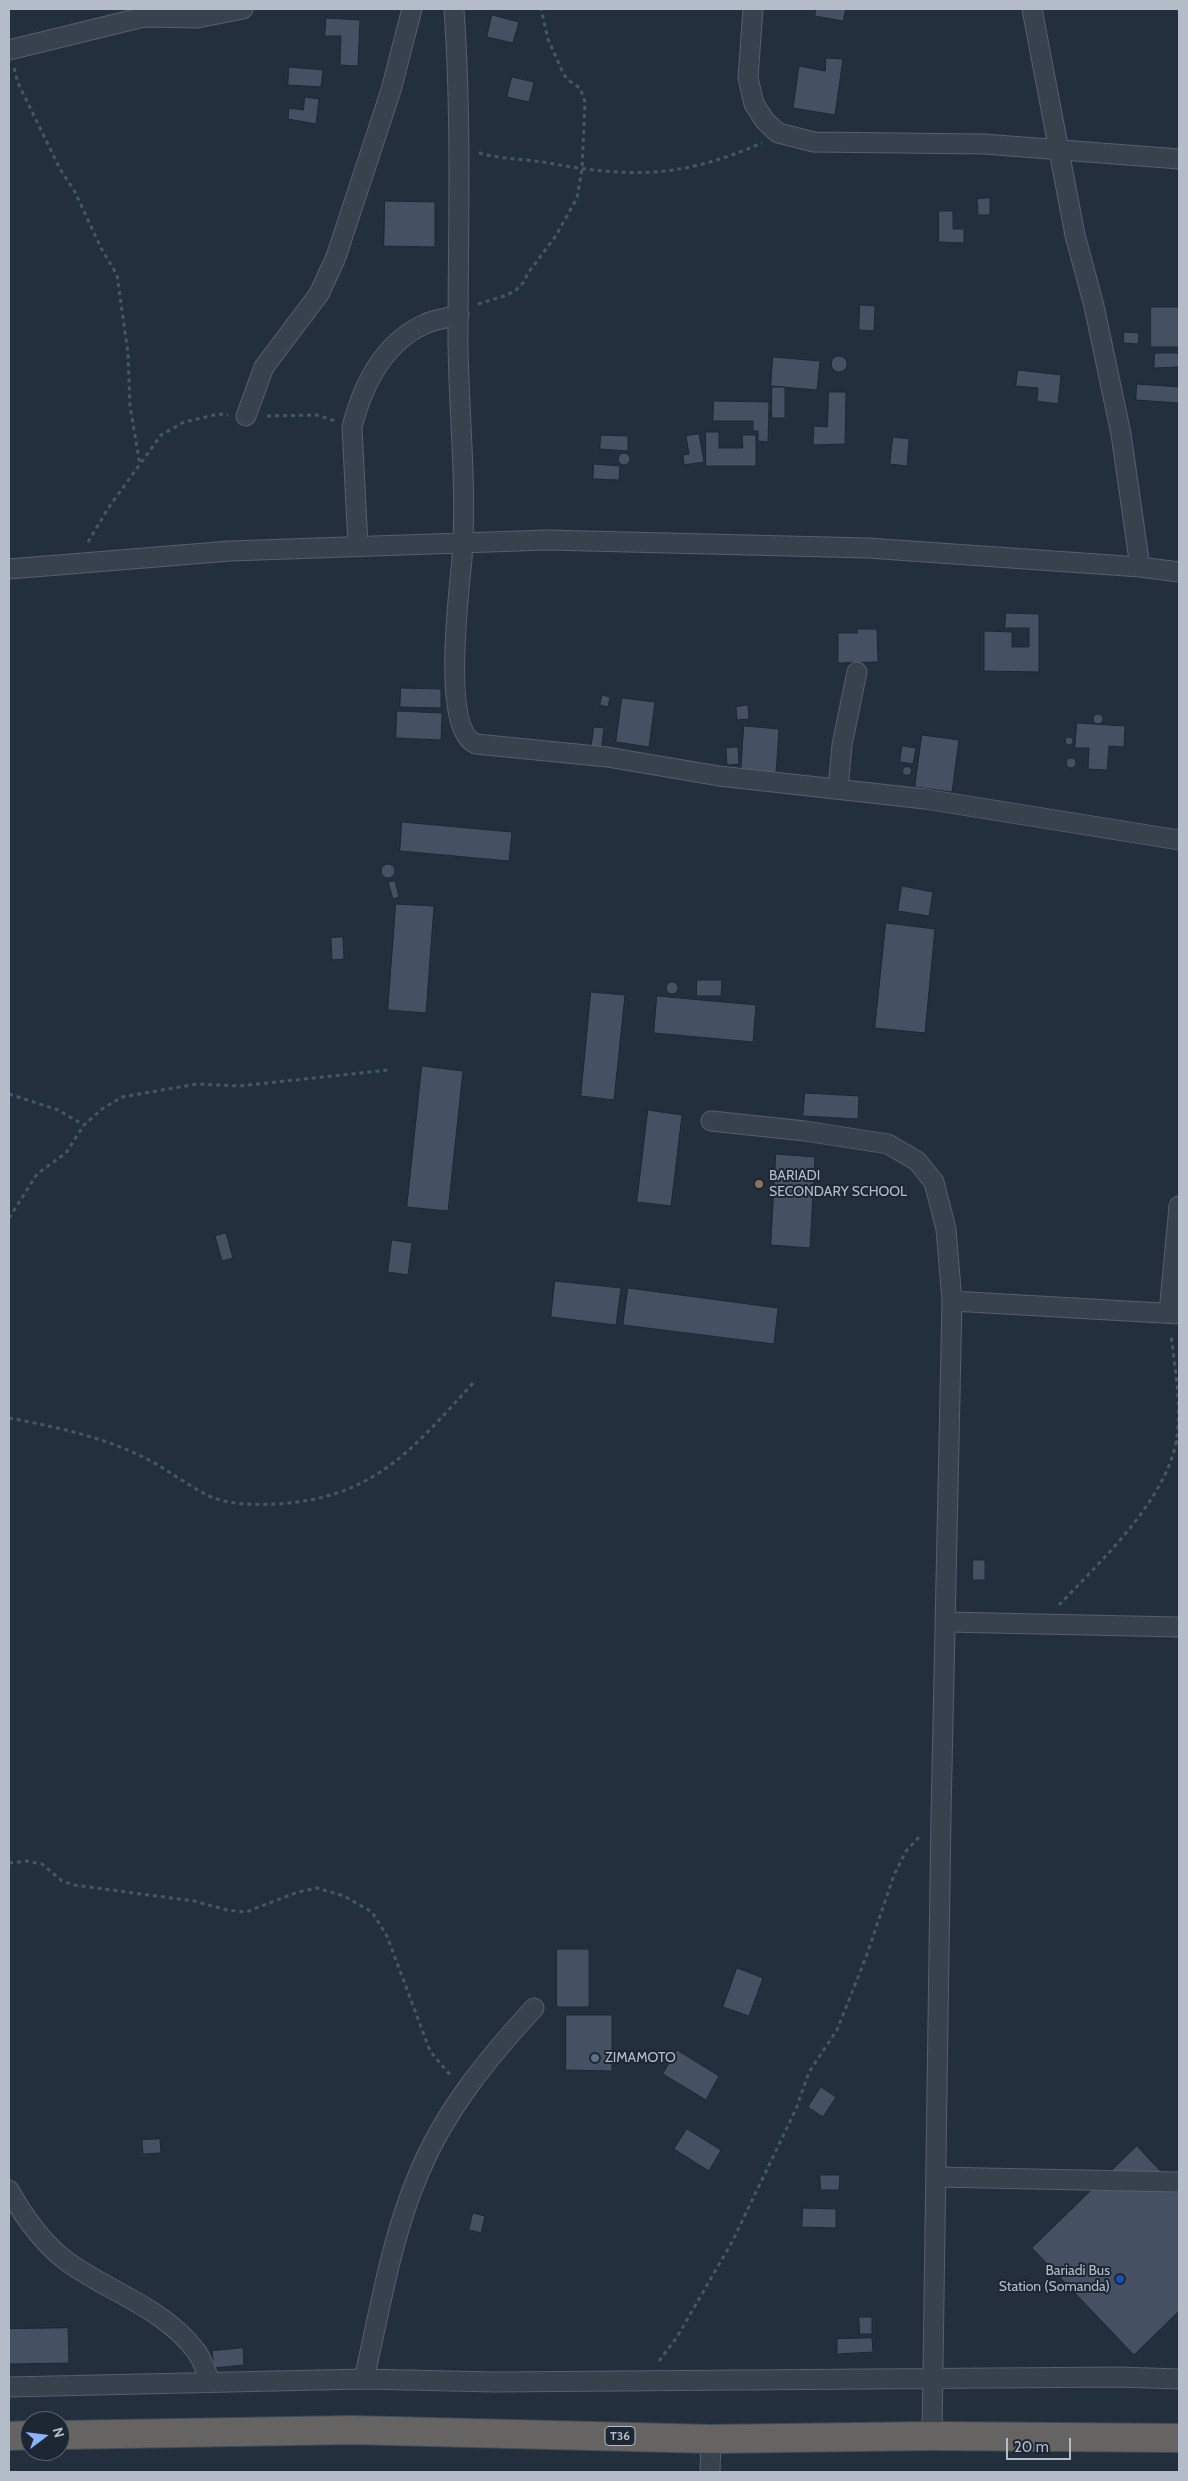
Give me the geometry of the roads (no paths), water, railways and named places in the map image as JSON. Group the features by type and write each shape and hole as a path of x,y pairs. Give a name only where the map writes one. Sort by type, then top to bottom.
{"highway":[{"name":"T36","path":"70,2435 352,2430 711,2439 932,2436 1179,2438"}],"street":[{"path":"9,50 126,16 144,17 173,13 197,18 243,9"},
{"path":"246,416 264,367 319,294 336,257 388,99 412,9"},
{"path":"454,9 459,148 459,315 463,543 454,626 455,674 464,734 471,742 607,757 719,776 924,799 1179,840"},
{"path":"753,9 748,78 754,104 765,121 778,133 814,142 984,144 1179,159"},
{"path":"1032,9 1058,151 1121,434 1140,567"},
{"path":"358,546 352,427 356,408 384,353 407,334 426,323 459,315"},
{"path":"9,569 230,551 547,540 868,548 1140,567 1179,572"},
{"path":"838,788 842,745 857,672"},
{"path":"711,1121 805,1130 888,1144 917,1161 934,1182 946,1229 952,1301 941,1815 932,2436"},
{"path":"952,1301 1174,1314 1179,1206"},
{"path":"946,1622 1179,1627"},
{"path":"364,2379 395,2243 419,2172 453,2108 491,2055 534,2008"},
{"path":"936,2177 1179,2182"},
{"path":"9,2190 38,2235 67,2262 106,2287 157,2314 184,2336 198,2353 210,2382"},
{"path":"9,2386 364,2379 494,2382 1119,2377 1179,2379"},
{"path":"710,2472 711,2439"}],"place":[{"name":"BARIADI SECONDARY SCHOOL","path":"759,1184"},
{"name":"ZIMAMOTO","path":"595,2058"},
{"name":"Bariadi Bus Station (Somanda)","path":"1120,2279"}]}
